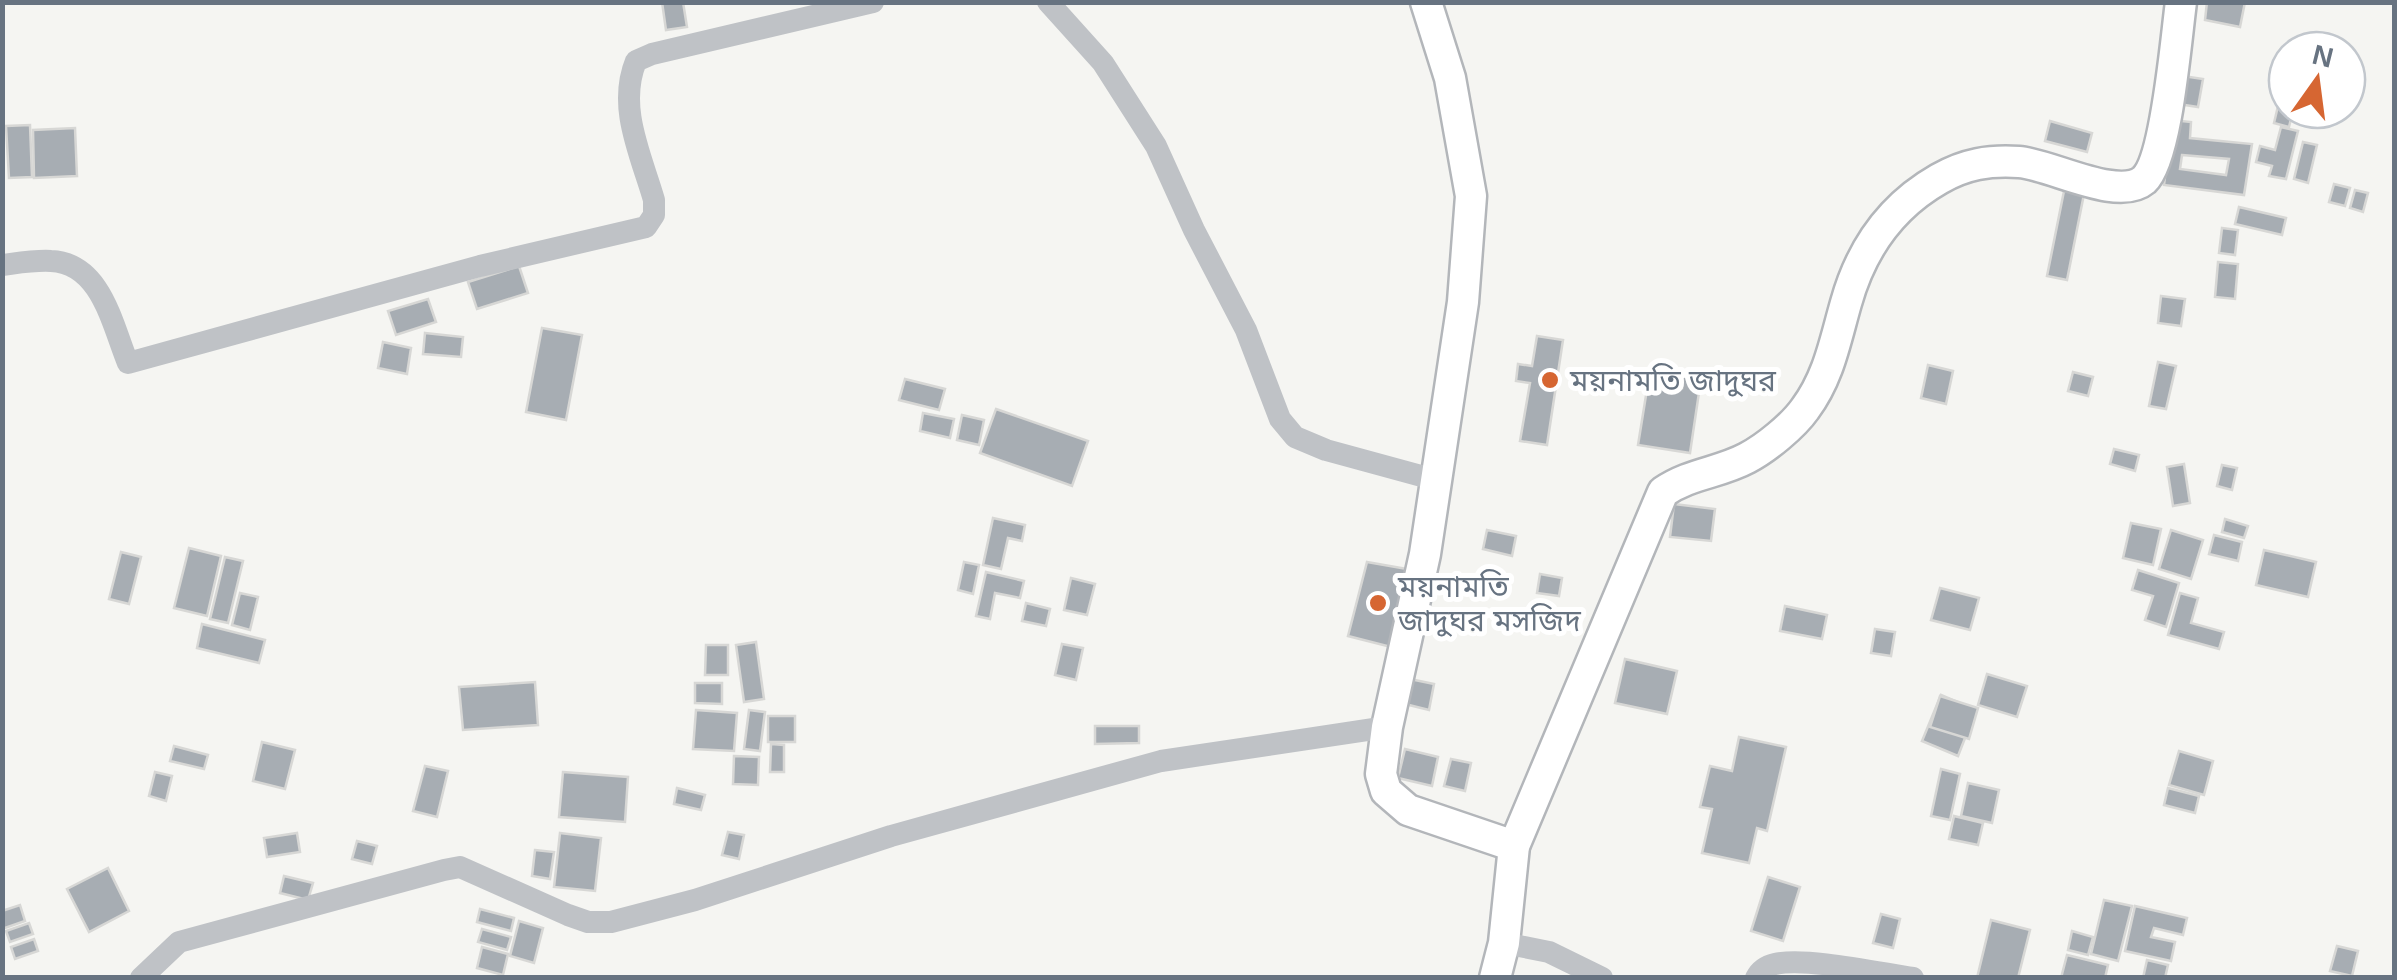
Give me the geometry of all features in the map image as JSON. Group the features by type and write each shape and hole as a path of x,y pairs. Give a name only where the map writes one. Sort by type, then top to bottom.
{"main road":[{"path":"1426,2 1450,78 1470,196 1464,302 1425,554 1381,774 1386,791 1396,802 1432,820 1514,846"},
{"path":"1494,978 1504,943 1514,846 1663,492 1682,479 1747,458 1804,412 1831,364 1847,299 1870,241 1899,206 1938,179 1972,163 1996,162 2023,162 2104,185 2134,186 2146,178 2153,168 2167,110 2181,2"}],"street":[{"path":"2,264 52,260 74,266 92,278 128,363 480,266 646,227 654,214 654,200 627,102 636,61 873,2"},
{"path":"1048,2 1102,63 1156,146 1246,330 1280,419 1295,437 1326,450 1436,480"},
{"path":"141,978 179,942 444,870 460,867 568,915 588,922 611,922 694,900 892,836 1162,761 1388,728"},
{"path":"1504,943 1549,952 1602,978"},
{"path":"1756,978 1760,971 1775,964 1818,965 1913,978"}],"building":[{"path":"662,2 683,2 687,27 666,30"},
{"path":"2207,2 2245,2 2240,27 2205,20"},
{"path":"2183,76 2203,79 2198,107 2178,104"},
{"path":"2172,120 2191,122 2190,138 2252,144 2244,195 2164,185","holes":["2182,155 2229,159 2226,175 2180,169"]},
{"path":"2050,121 2092,133 2087,152 2045,141"},
{"path":"30,125 32,177 9,178 6,126"},
{"path":"75,128 77,176 34,178 33,130"},
{"path":"2280,130 2298,131 2286,179 2269,176 2272,166 2256,162 2260,146 2275,150"},
{"path":"2303,142 2317,145 2308,183 2294,179"},
{"path":"2334,184 2350,188 2345,206 2329,202"},
{"path":"2355,190 2368,193 2363,212 2350,208"},
{"path":"2064,191 2084,194 2067,280 2047,276"},
{"path":"2239,207 2286,218 2282,235 2235,224"},
{"path":"2222,228 2238,230 2235,255 2219,253"},
{"path":"2218,262 2238,264 2235,299 2215,297"},
{"path":"519,266 528,293 477,309 468,282"},
{"path":"2161,296 2185,299 2181,326 2158,323"},
{"path":"428,299 436,322 396,335 388,311"},
{"path":"542,328 582,335 566,420 526,412"},
{"path":"425,333 463,337 461,357 423,354"},
{"path":"1537,336 1563,340 1547,445 1520,441 1530,383 1516,381 1518,364 1532,366"},
{"path":"383,342 411,348 407,374 378,368"},
{"path":"2158,362 2176,366 2166,409 2149,406"},
{"path":"1928,365 1953,371 1946,404 1921,398"},
{"path":"2073,372 2093,377 2088,396 2068,391"},
{"path":"1683,376 1701,379 1690,453 1638,445 1648,383 1682,388"},
{"path":"905,379 945,389 939,410 899,400"},
{"path":"996,409 1088,441 1072,486 980,453"},
{"path":"923,413 954,419 950,438 920,431"},
{"path":"962,415 984,420 979,445 957,440"},
{"path":"2114,449 2139,455 2135,471 2110,464"},
{"path":"2184,464 2190,503 2173,506 2167,467"},
{"path":"2222,465 2237,468 2232,490 2217,486"},
{"path":"1674,504 1715,509 1711,541 1670,537"},
{"path":"993,518 1025,525 1022,541 1008,538 1001,569 983,565"},
{"path":"2225,519 2248,526 2244,538 2222,532"},
{"path":"2131,523 2161,529 2153,565 2123,558"},
{"path":"1487,530 1516,536 1512,556 1483,549"},
{"path":"2171,530 2203,540 2191,579 2159,569"},
{"path":"2214,535 2242,542 2238,561 2209,554"},
{"path":"189,548 221,556 207,616 174,608"},
{"path":"2264,550 2316,562 2308,597 2256,585"},
{"path":"121,552 141,557 129,604 109,599"},
{"path":"225,557 243,561 228,623 210,619"},
{"path":"964,562 979,565 973,594 958,590"},
{"name":"ময়নামতি জাদুঘর মসজিদ","path":"1367,562 1407,569 1391,647 1348,636"},
{"path":"2138,570 2179,583 2166,627 2145,620 2153,596 2132,590"},
{"path":"986,572 1024,581 1020,598 995,593 990,619 976,616"},
{"path":"1540,574 1562,578 1559,596 1537,593"},
{"path":"1071,578 1095,584 1087,615 1064,610"},
{"path":"1940,588 1979,598 1970,630 1931,620"},
{"path":"240,593 258,597 250,630 232,625"},
{"path":"2180,593 2198,598 2191,623 2224,632 2219,649 2168,635"},
{"path":"1026,603 1050,609 1046,626 1022,621"},
{"path":"1785,606 1827,615 1822,639 1780,631"},
{"path":"202,624 265,640 259,663 197,648"},
{"path":"1875,629 1895,632 1891,656 1871,653"},
{"path":"756,642 764,699 744,702 736,645"},
{"path":"1062,644 1083,648 1076,680 1055,675"},
{"path":"706,645 728,645 728,675 705,675"},
{"path":"1625,659 1677,671 1667,714 1615,703"},
{"path":"1987,674 2027,686 2017,717 1978,705"},
{"path":"1410,679 1434,684 1429,710 1405,704"},
{"path":"535,682 538,725 463,730 459,687"},
{"path":"695,683 722,683 722,704 695,703"},
{"path":"1941,695 1976,710 1958,756 1922,741"},
{"path":"1940,696 1978,708 1969,739 1930,727"},
{"path":"696,710 737,713 734,751 693,749"},
{"path":"749,710 765,712 760,751 744,749"},
{"path":"768,716 795,716 795,742 768,742"},
{"path":"1095,726 1139,726 1139,743 1095,744"},
{"path":"1739,737 1786,747 1767,831 1757,828 1749,863 1702,853 1712,809 1700,807 1710,766 1732,771"},
{"path":"262,742 295,750 285,789 253,781"},
{"path":"771,744 784,745 784,772 770,772"},
{"path":"174,746 208,755 204,769 170,761"},
{"path":"1405,749 1438,757 1432,786 1398,778"},
{"path":"2179,751 2213,761 2204,795 2169,785"},
{"path":"734,756 759,757 758,785 733,784"},
{"path":"1451,759 1471,763 1465,791 1444,786"},
{"path":"425,766 448,771 437,817 413,811"},
{"path":"1941,769 1960,774 1950,820 1931,816"},
{"path":"155,772 172,776 166,801 149,796"},
{"path":"563,772 628,777 625,822 559,817"},
{"path":"1968,783 1999,790 1992,823 1961,816"},
{"path":"677,788 705,795 701,810 674,804"},
{"path":"2168,788 2199,796 2195,813 2164,805"},
{"path":"1954,816 1983,823 1978,845 1949,839"},
{"path":"728,832 744,835 739,859 722,855"},
{"path":"297,833 300,852 267,857 264,838"},
{"path":"560,833 601,838 595,891 554,887"},
{"path":"357,841 377,846 372,864 352,859"},
{"path":"535,850 554,852 550,879 532,876"},
{"path":"108,868 129,911 89,932 67,889"},
{"path":"284,876 313,883 308,900 280,893"},
{"path":"1768,877 1800,887 1783,941 1751,931"},
{"path":"2104,900 2132,906 2118,961 2091,954"},
{"path":"20,905 25,921 2,929 2,911"},
{"path":"2135,906 2187,918 2183,935 2154,928 2151,937 2175,942 2171,961 2125,951"},
{"path":"480,909 514,918 511,931 477,922"},
{"path":"1881,914 1900,919 1893,948 1873,943"},
{"path":"1991,920 2030,930 2018,978 1977,978"},
{"path":"519,921 543,928 534,963 510,956"},
{"path":"29,923 33,934 10,942 6,931"},
{"path":"482,929 511,937 507,950 478,942"},
{"path":"2072,931 2093,937 2088,955 2068,950"},
{"path":"34,939 38,951 15,959 11,947"},
{"path":"2337,946 2358,951 2352,976 2330,971"},
{"path":"482,947 508,954 503,975 477,968"},
{"path":"2067,955 2108,965 2105,978 2061,978"},
{"path":"2147,960 2168,965 2165,978 2143,978"}],"place":[{"name":"ময়নামতি জাদুঘর","path":"1550,380"},
{"name":"ময়নামতি জাদুঘর মসজিদ","path":"1378,603"}]}
